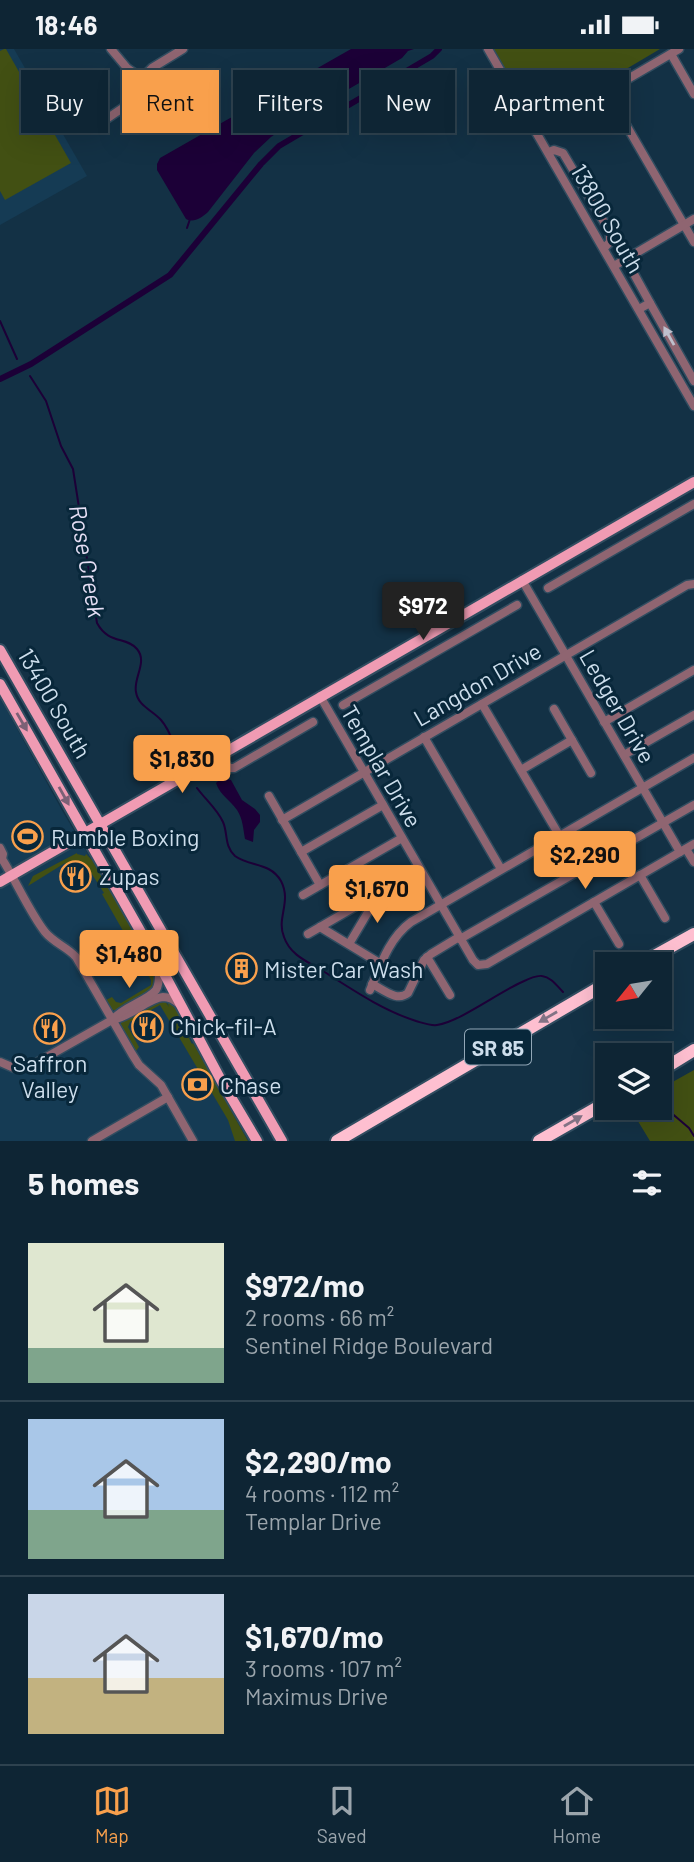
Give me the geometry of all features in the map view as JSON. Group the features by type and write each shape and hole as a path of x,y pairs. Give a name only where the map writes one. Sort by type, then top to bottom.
{"highway":[{"path":"662,952 694,934"},
{"name":"SR 85","path":"337,1141 595,990"},
{"path":"672,1064 694,1050"},
{"path":"539,1141 595,1108"}],"main road":[{"path":"0,882 694,482"},
{"name":"13400 South","path":"0,650 282,1141"},
{"name":"13400 South","path":"0,684 257,1141"}],"street":[{"path":"111,49 130,70"},
{"path":"151,70 183,49"},
{"name":"13800 South","path":"488,49 500,70"},
{"path":"629,79 675,52 694,94"},
{"path":"629,130 694,242"},
{"name":"13800 South","path":"538,133 694,406"},
{"path":"549,152 554,150 563,153 610,232 610,242 604,248"},
{"path":"614,266 694,219"},
{"path":"634,275 694,381"},
{"path":"639,309 650,303"},
{"path":"548,588 693,504 683,488"},
{"path":"566,555 576,571"},
{"name":"Ledger Drive","path":"522,580 663,823 687,848 694,862"},
{"name":"Langdon Drive","path":"282,820 693,584"},
{"path":"343,705 517,604"},
{"path":"479,605 488,622"},
{"path":"604,722 694,670"},
{"path":"364,671 373,688"},
{"name":"Templar Drive","path":"320,697 440,905 478,964 485,965 687,848"},
{"path":"482,704 559,835"},
{"path":"554,709 591,773"},
{"path":"624,755 694,715"},
{"path":"277,721 287,737"},
{"path":"219,755 229,768 234,768 313,722"},
{"path":"424,737 501,869"},
{"path":"521,770 572,740"},
{"path":"694,758 411,922 391,944 371,987 404,996 427,957 694,805"},
{"path":"269,796 320,885"},
{"path":"301,852 383,805"},
{"path":"303,895 402,838"},
{"path":"0,848 3,854 1,859 44,931 71,952 79,963 137,1062 159,1083 193,1141"},
{"path":"308,934 420,869"},
{"path":"640,875 665,918"},
{"path":"349,944 380,892"},
{"path":"594,902 619,944"},
{"path":"320,927 382,964"},
{"path":"427,957 450,995"},
{"path":"0,1062 14,1068 29,1067 112,1020 119,1012 155,991 159,981 159,964"},
{"path":"112,1020 122,1019 163,997 171,998 183,1006"},
{"path":"92,1141 168,1097"}],"shaded area":[{"path":"0,49 14,49 26,70 21,70 21,133 62,133 87,176 0,225"},
{"path":"351,49 414,49 381,70 361,70 361,82 347,90 347,70 314,70"},
{"path":"233,116 233,133 277,133 254,153 208,212 200,218 189,220 157,170 157,164 160,158 204,133 219,133 219,124"},
{"path":"0,698 64,814 132,927 155,975 163,983 249,1141 0,1141"},
{"path":"221,778 231,780 242,800 260,815 253,842 245,839 239,813 216,783"}],"green space":[{"path":"6,49 21,75 21,133 54,133 71,163 5,200 0,191 0,51"},
{"path":"492,49 660,49 625,70 504,70"},
{"path":"77,853 86,854 92,860 131,927 156,978 156,986 152,991 117,1011 110,1009 98,985 106,1000 112,997 121,1003 151,985 151,980 86,865 71,873 65,863 28,886 33,876"},
{"path":"166,999 173,1002 192,1044 248,1141 235,1141 228,1120 160,1005 130,1022 128,1027 139,1047 134,1051 121,1022 162,1000 169,1007"},
{"path":"694,1070 694,1141 650,1141 637,1120 672,1120 672,1082"}],"waterway":[{"path":"0,379 31,364 170,275 261,164 279,146 432,56 439,49"},
{"path":"187,228 190,219"},
{"name":"Rose Creek","path":"0,321 17,359"},
{"name":"Rose Creek","path":"30,376 46,401 61,446 73,469 97,623 107,635 137,649 141,659 137,697 164,724 181,759"},
{"name":"Rose Creek","path":"197,788 220,817 229,848 235,856 266,868 281,881 285,896 282,930 291,949 368,999 403,1016 435,1025 467,1013 535,977 548,978 563,992"},
{"name":"Rose Creek","path":"672,1114 694,1136"}],"place":[{"name":"Rumble Boxing","path":"28,837"},
{"name":"Zupas","path":"76,876"},
{"name":"Mister Car Wash","path":"241,969"},
{"name":"Chick-fil-A","path":"147,1026"},
{"name":"Saffron Valley","path":"50,1029"},
{"name":"Chase","path":"197,1085"}]}
